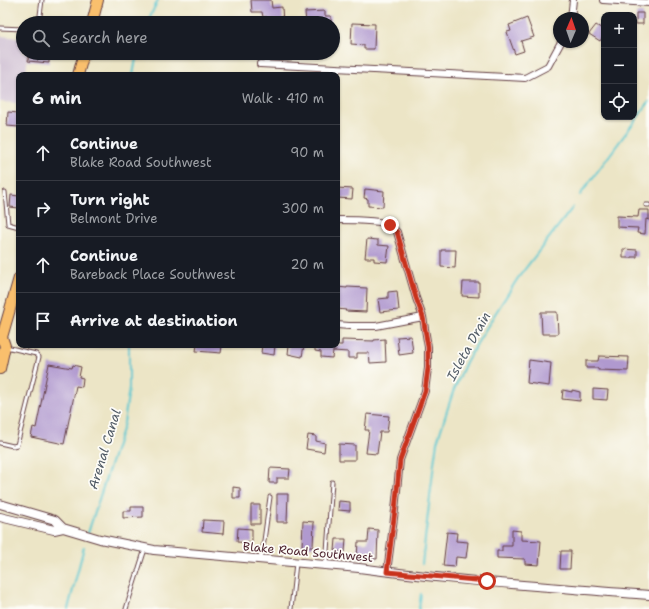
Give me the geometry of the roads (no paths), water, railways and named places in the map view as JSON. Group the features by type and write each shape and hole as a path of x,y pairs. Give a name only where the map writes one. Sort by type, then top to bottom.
{"main road":[{"path":"94,16 98,0"},
{"path":"79,72 82,60"},
{"path":"0,369 2,342 16,289"}],"street":[{"path":"572,12 573,0"},
{"path":"603,0 649,3"},
{"path":"260,64 525,78 548,66 558,48"},
{"path":"340,220 382,223 390,225 397,232 423,317 428,347 428,368 425,391 400,460 387,572"},
{"path":"340,325 376,326 423,317"},
{"name":"Blake Road Southwest","path":"0,504 55,520 63,528 100,539 145,549 649,595"},
{"name":"Blake Road Southwest","path":"0,516 54,530 63,528"}],"lane":[{"path":"40,16 42,0"},
{"path":"0,28 16,29"},
{"path":"5,192 8,224 16,226"},
{"path":"2,342 16,347"},
{"path":"0,444 13,446 17,445 39,357 36,354 19,348"},
{"path":"326,565 332,482"},
{"path":"260,560 270,497"},
{"path":"126,609 145,549"},
{"path":"291,609 296,563"}],"waterway":[{"name":"Arenal Canal","path":"150,16 158,0"},
{"name":"Arenal Canal","path":"134,72 136,60"},
{"name":"Isleta Drain","path":"580,195 649,102"},
{"name":"Isleta Drain","path":"422,564 437,442 453,392 466,362 518,278 573,207"},
{"name":"Arenal Canal","path":"88,533 124,423 129,388 129,348"},
{"name":"Arenal Canal","path":"68,609 84,547"},
{"name":"Isleta Drain","path":"419,609 421,594"}]}
